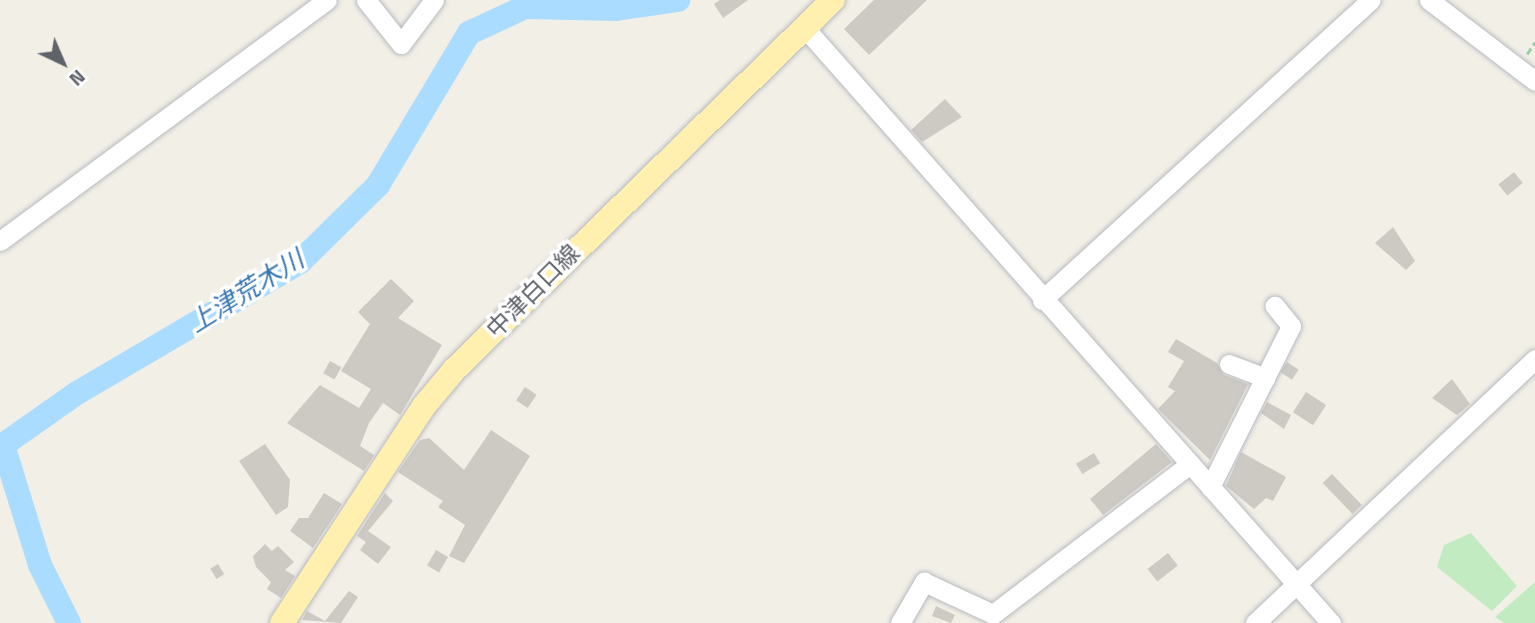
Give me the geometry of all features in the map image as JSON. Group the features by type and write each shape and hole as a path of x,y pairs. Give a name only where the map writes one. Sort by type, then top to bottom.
{"main road":[{"name":"中津白口線","path":"282,623 424,406 455,369 832,0"}],"street":[{"path":"0,241 327,0"},
{"path":"366,0 401,44 434,0"},
{"path":"1042,300 1370,0"},
{"path":"1429,0 1535,81"},
{"path":"804,27 1042,300 1331,623"},
{"path":"1210,487 1291,326 1275,306"},
{"path":"1255,623 1535,359"},
{"path":"1229,364 1265,377"},
{"path":"900,623 924,582 993,614 1190,464"}],"green space":[{"path":"1471,533 1517,586 1492,611 1437,567 1444,545"},
{"path":"1535,582 1535,623 1504,623 1495,617"}],"building":[{"path":"720,0 748,0 723,18 714,4"},
{"path":"874,0 927,0 869,55 844,29"},
{"path":"945,99 962,117 922,142 911,130"},
{"path":"1514,172 1523,183 1507,195 1498,185"},
{"path":"1393,227 1415,261 1406,270 1375,243"},
{"path":"391,279 414,301 398,318 442,345 400,415 383,403 369,423 360,446 374,455 364,471 287,423 320,385 359,408 371,389 341,371 370,324 358,312"},
{"path":"1176,339 1217,363 1224,375 1248,384 1210,460 1158,409 1175,391 1168,387 1184,361 1168,352"},
{"path":"330,361 341,367 335,380 323,373"},
{"path":"1287,362 1299,370 1292,380 1280,372"},
{"path":"1452,379 1470,404 1457,415 1432,398"},
{"path":"525,387 537,395 528,408 516,400"},
{"path":"1306,392 1326,405 1313,425 1293,412"},
{"path":"1267,402 1291,415 1284,429 1261,413"},
{"path":"491,430 530,456 464,563 449,556 465,525 438,507 443,501 398,472 420,440 429,438 464,470"},
{"path":"265,444 290,480 288,507 276,515 239,461"},
{"path":"1156,444 1172,462 1103,515 1090,499"},
{"path":"1241,452 1286,477 1273,501 1266,498 1254,509 1226,486"},
{"path":"1094,453 1100,463 1082,474 1076,464"},
{"path":"1332,474 1362,505 1353,514 1323,483"},
{"path":"324,493 342,504 313,548 290,531 299,518 308,518"},
{"path":"385,493 393,501 368,531 391,547 378,564 360,550 366,542 357,536"},
{"path":"265,544 272,551 278,546 294,562 285,570 295,576 281,598 267,589 271,582 256,567 253,556"},
{"path":"436,550 448,557 439,573 427,566"},
{"path":"1168,553 1178,566 1157,582 1148,569"},
{"path":"218,564 224,574 216,579 210,569"},
{"path":"349,591 358,597 341,623 302,620 307,611 325,621"},
{"path":"936,606 955,615 951,623 932,616"}],"waterway":[{"name":"上津荒木川","path":"69,623 40,565 3,445 77,393 300,262 378,185 469,33 525,7 616,9 678,0"},
{"name":"上津荒木川","path":"0,450 3,445"}]}
